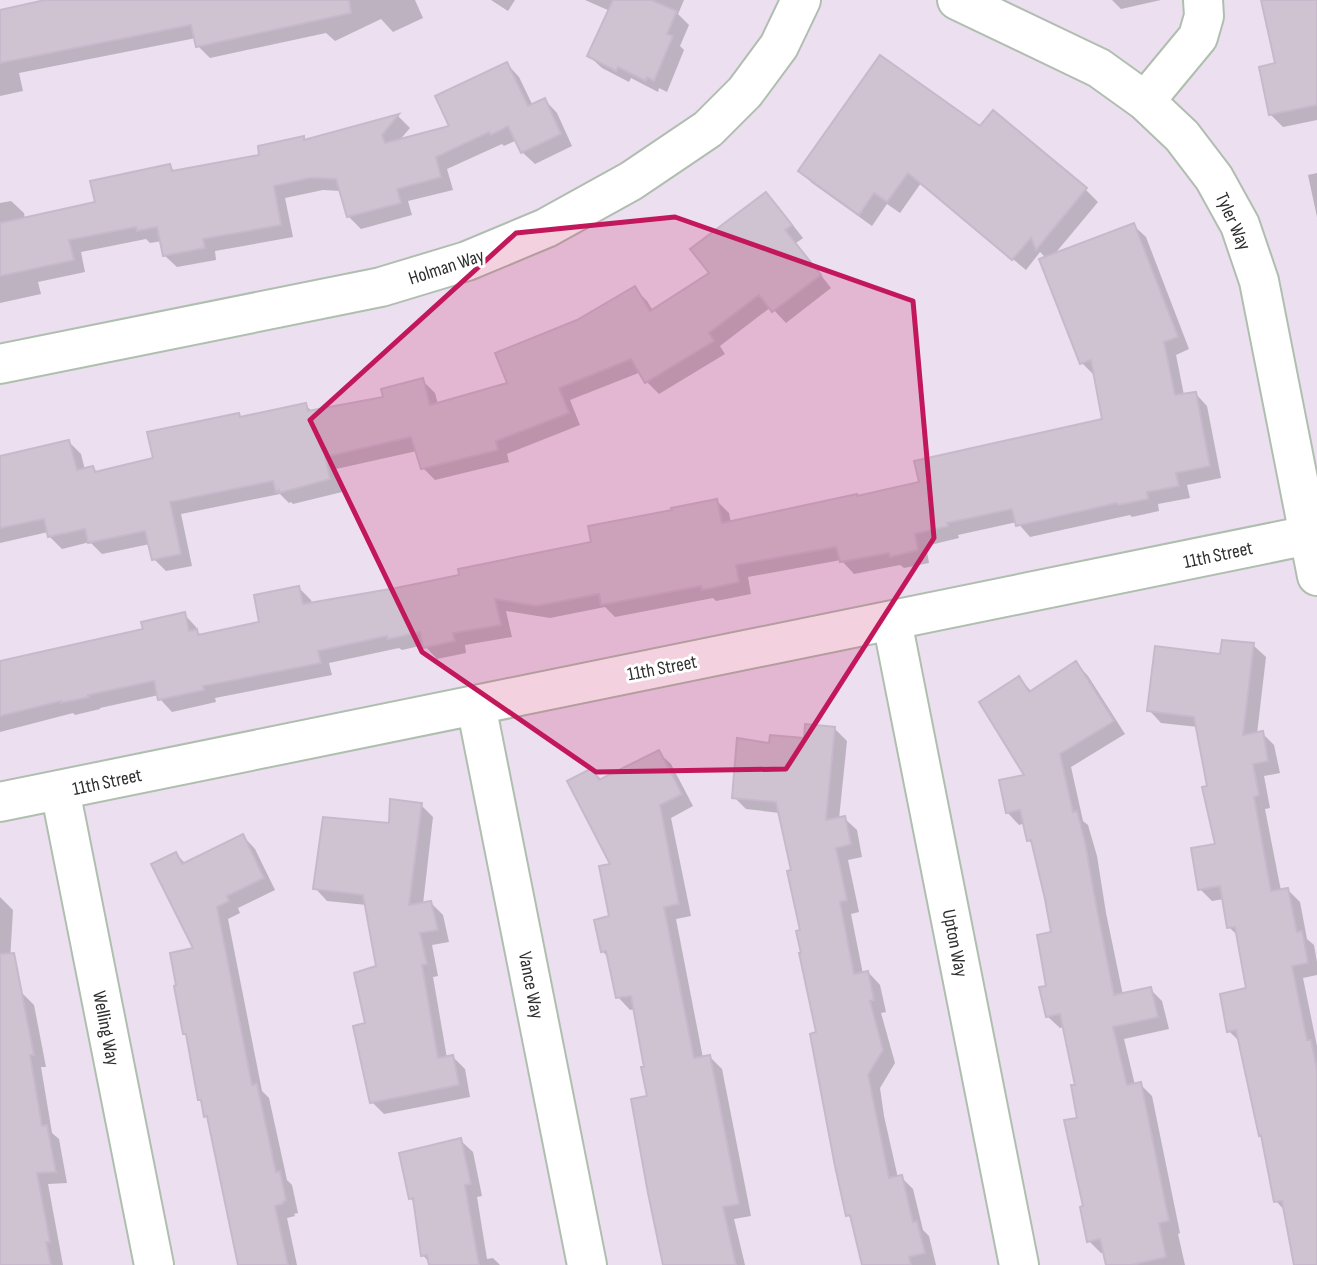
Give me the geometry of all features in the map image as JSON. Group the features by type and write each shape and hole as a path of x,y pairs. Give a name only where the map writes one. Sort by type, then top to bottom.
{"street":[{"name":"Holman Way","path":"0,364 381,286 467,261 546,228 631,181 708,129 745,92 779,46 802,0"},
{"name":"Tyler Way","path":"957,0 1099,68 1145,101 1182,136 1214,178 1240,225 1259,281 1313,529 1317,576"},
{"path":"1145,101 1198,37 1204,16 1203,0"},
{"name":"11th Street","path":"0,802 892,621 1313,529"},
{"name":"Upton Way","path":"892,621 1019,1265"},
{"name":"Vance Way","path":"476,705 587,1265"},
{"name":"Welling Way","path":"60,790 154,1265"}],"highlighted area":[{"path":"675,217 913,301 934,538 786,769 596,772 422,652 310,420 516,233"}],"building":[{"path":"45,0 349,0 351,13 196,47 191,25 0,63 0,10"},
{"path":"613,0 651,0 677,11 667,34 673,36 654,81 647,77 646,81 618,67 616,71 587,56"},
{"path":"1261,0 1317,0 1317,105 1269,115 1259,67 1275,63"},
{"path":"880,55 980,126 993,110 1087,188 1036,250 1031,238 1012,260 908,173 887,202 874,193 859,215 798,171"},
{"path":"507,62 528,106 545,98 561,134 521,153 508,126 491,135 489,132 436,157 441,177 397,189 401,203 347,217 336,179 310,178 274,186 281,225 203,239 205,248 163,256 157,227 137,231 136,227 69,240 74,260 0,276 0,223 95,202 90,181 170,164 172,171 259,155 258,146 304,136 304,140 399,114 382,135 385,143 449,126 435,96"},
{"path":"766,192 792,225 785,230 821,275 772,312 759,295 709,333 714,341 645,383 631,359 559,388 569,413 496,441 498,450 421,469 411,437 325,457 330,479 279,493 279,490 276,492 273,481 170,502 181,554 152,560 145,531 88,543 85,529 48,537 44,519 0,528 0,456 69,440 77,470 93,466 95,472 153,458 147,432 239,413 240,417 306,403 308,411 383,397 381,389 423,378 430,405 507,383 495,353 577,320 635,286 650,311 709,273 690,249"},
{"path":"1134,223 1178,337 1164,342 1175,395 1196,392 1210,466 1176,473 1179,486 1147,492 1148,499 1118,505 1117,503 1016,526 1012,509 947,523 948,526 915,534 918,550 890,557 889,553 840,562 836,547 736,565 739,582 702,590 701,586 601,605 599,594 536,606 495,599 501,625 453,633 455,641 423,648 420,632 388,639 387,636 318,651 321,663 203,686 204,690 158,700 154,681 0,716 0,661 143,629 141,622 185,612 189,631 197,629 198,635 259,622 254,595 299,586 303,604 459,575 458,569 591,542 588,526 717,499 722,523 857,496 919,482 914,461 1102,419 1091,360 1080,364 1039,259"},
{"path":"1222,640 1254,643 1243,735 1263,731 1268,761 1253,764 1259,795 1254,797 1271,891 1288,888 1297,932 1302,931 1308,963 1292,966 1307,1040 1311,1040 1317,1070 1317,1265 1294,1265 1282,1201 1274,1202 1236,1030 1227,1032 1220,994 1246,988 1235,927 1227,928 1220,886 1198,890 1191,848 1215,844 1202,787 1207,786 1194,717 1147,711 1155,646 1220,654"},
{"path":"1076,661 1114,721 1060,754 1073,812 1077,811 1085,842 1114,995 1151,987 1158,1017 1113,1027 1127,1085 1141,1082 1169,1221 1159,1223 1166,1257 1132,1265 1106,1265 1100,1239 1087,1242 1080,1207 1083,1206 1064,1120 1077,1118 1071,1085 1075,1085 1060,1014 1046,1017 1039,987 1046,986 1037,935 1051,932 1045,899 1031,840 1027,841 1020,810 1006,813 999,780 1024,775 979,702 1019,676 1029,692"},
{"path":"805,724 835,727 826,820 845,816 851,844 836,848 847,900 840,902 854,974 868,971 874,1000 870,1001 883,1050 868,1075 889,1178 902,1175 913,1222 917,1221 925,1253 909,1257 911,1265 862,1265 850,1215 846,1216 810,1034 816,1032 799,953 796,931 800,930 787,871 791,870 776,802 732,798 737,738 769,743 770,735 804,738"},
{"path":"659,750 682,794 660,805 679,904 664,907 694,1058 710,1055 739,1204 723,1207 736,1265 663,1265 631,1099 647,1096 631,996 616,998 606,951 601,952 594,920 609,916 599,866 610,864 567,781 592,768 599,780"},
{"path":"390,799 422,803 409,905 431,901 438,930 420,933 427,964 422,965 438,1058 453,1055 459,1085 370,1103 353,1026 365,1023 354,973 376,966 363,895 313,889 323,817 389,823"},
{"path":"243,834 264,878 227,896 229,901 217,907 252,1085 257,1084 276,1172 280,1171 286,1201 275,1206 288,1265 238,1265 207,1116 204,1117 201,1100 198,1100 174,986 176,985 170,953 193,948 151,864 176,852 182,864"},
{"path":"14,953 34,1055 30,1055 42,1126 47,1125 56,1172 37,1173 50,1242 46,1242 51,1265 0,1265 0,954"},
{"path":"461,1138 471,1184 465,1185 479,1265 429,1265 427,1255 421,1256 413,1198 409,1199 399,1153"}]}
